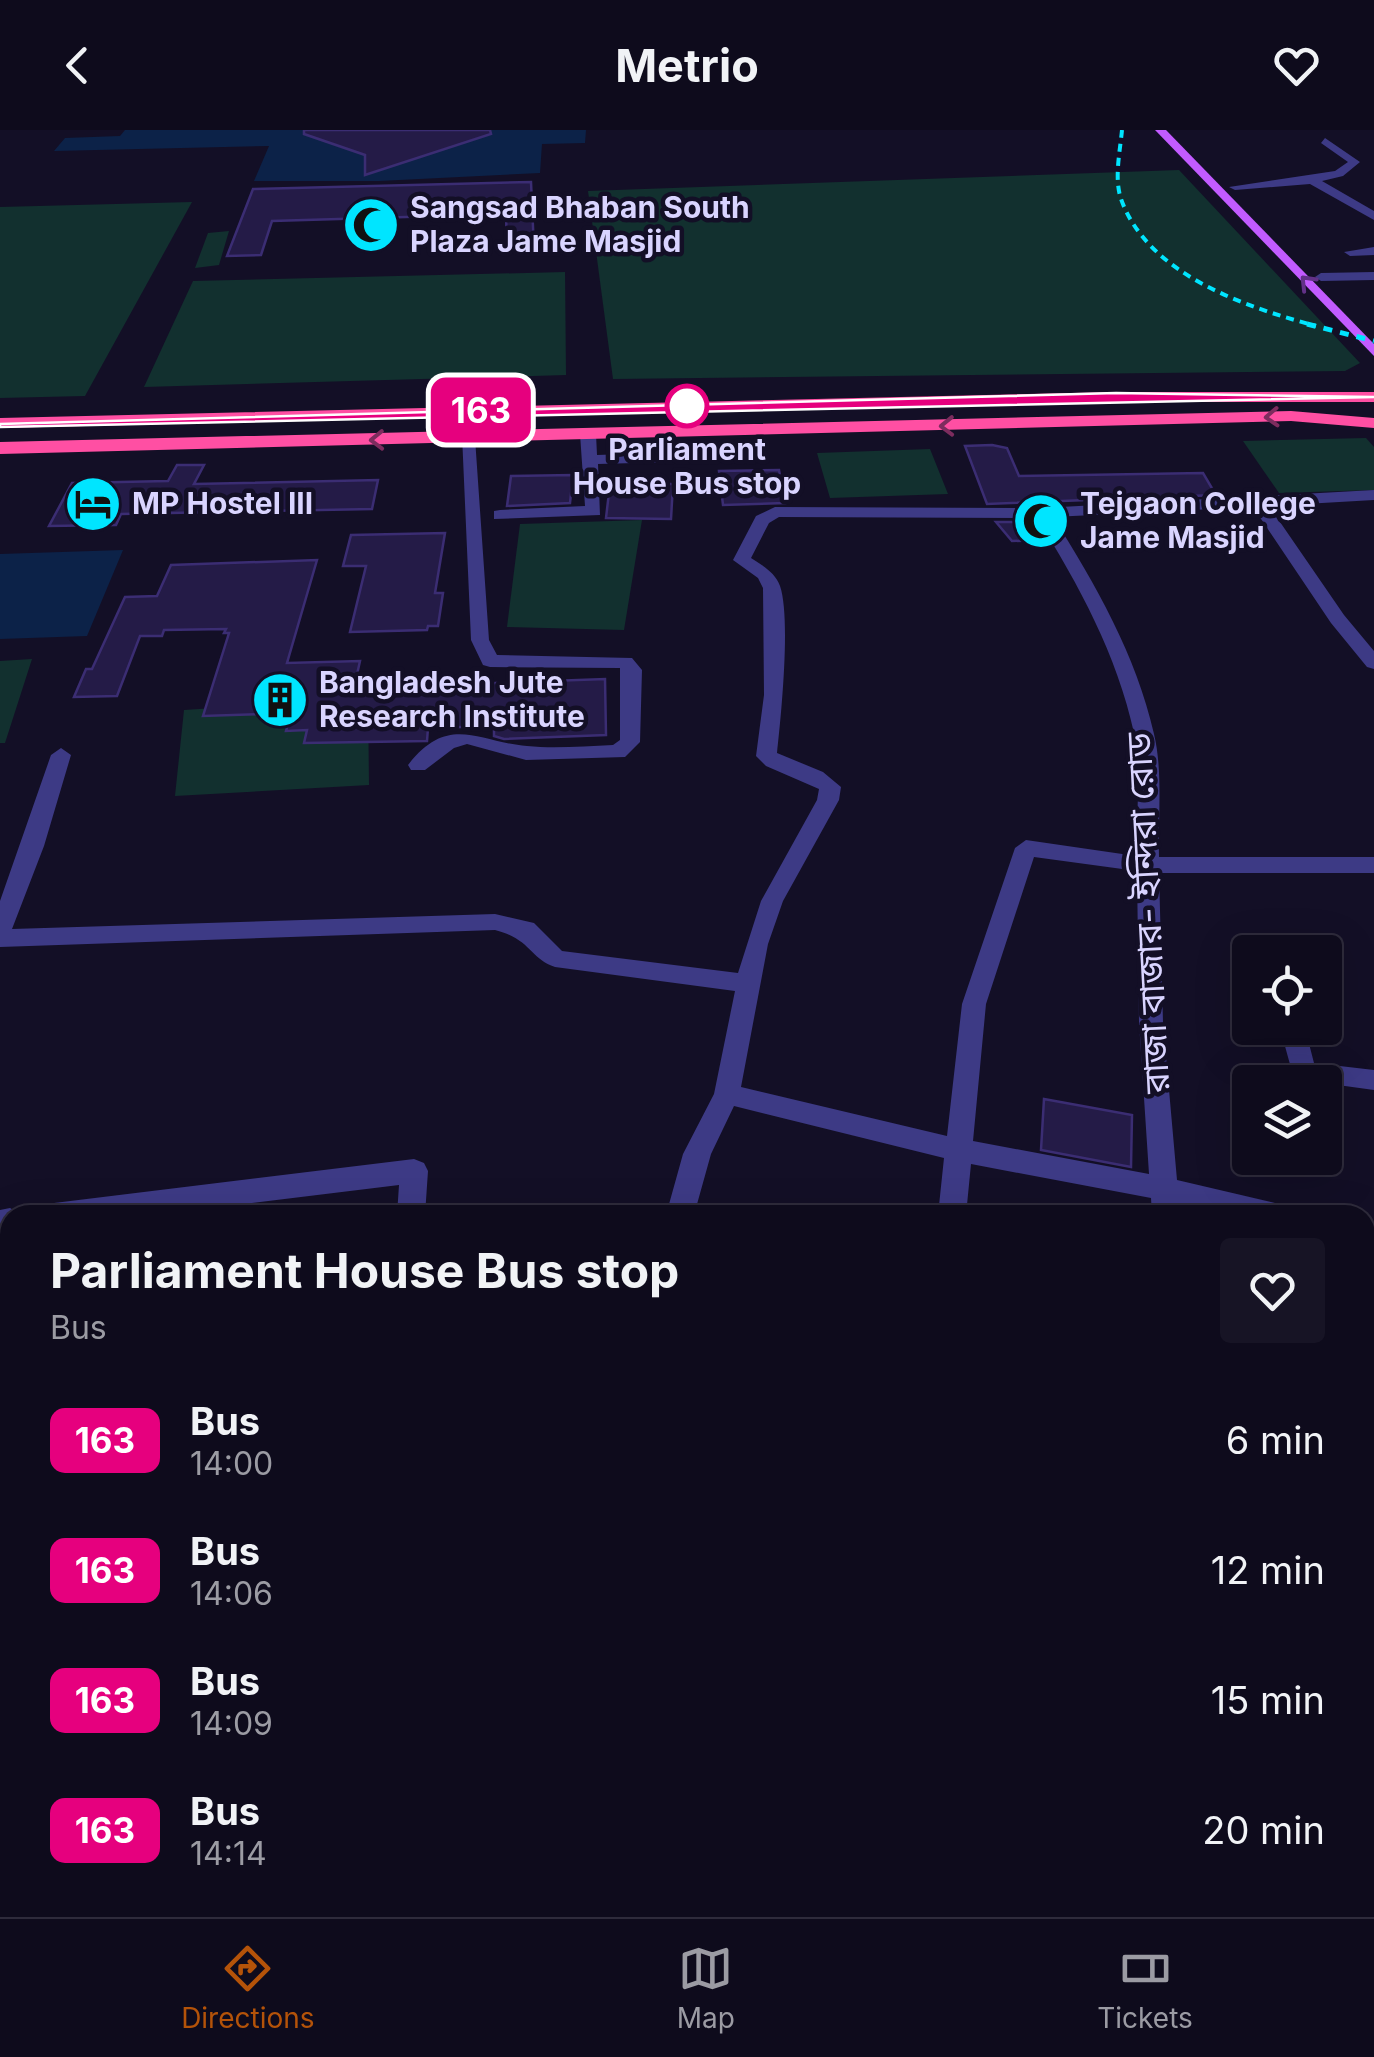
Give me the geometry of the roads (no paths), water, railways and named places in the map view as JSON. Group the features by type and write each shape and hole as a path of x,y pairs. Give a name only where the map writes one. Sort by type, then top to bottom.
{"highway":[{"path":"1116,396 1148,390 1374,379"},
{"path":"0,424 1116,396 1374,397"},
{"path":"587,408 588,434"},
{"path":"0,448 1318,416 1374,422"},
{"path":"84,446 97,422"}],"main road":[{"path":"1160,130 1374,352"},
{"path":"1179,130 1374,332"}],"street":[{"path":"1235,187 1312,180 1338,174 1355,162 1325,141"},
{"path":"1312,180 1374,216"},
{"path":"1350,252 1374,251"},
{"path":"1321,277 1374,276"},
{"path":"500,515 594,510 588,434"},
{"path":"418,765 447,743 467,738 526,752 618,752 630,742 632,670 625,662 490,661 480,640 467,438"},
{"path":"590,460 711,456"},
{"path":"683,1205 697,1154 726,1094 756,944 772,901 828,800 830,787 820,777 777,765 766,756 774,696 772,588 765,576 742,560 768,516 1042,513 1374,495"},
{"path":"1258,502 1337,619 1374,663"},
{"name":"রাজা বাজার- ইন্দিরা রোড","path":"1042,513 1090,588 1116,647 1145,736 1147,865 1164,1204"},
{"path":"0,930 6,895 33,846 61,755"},
{"path":"953,1205 974,1004 1020,856 1026,848 1147,865 1374,865"},
{"path":"0,938 495,922 526,929 556,958 750,984"},
{"path":"1297,1045 1303,1072 1374,1080"},
{"path":"726,1094 959,1150 1102,1175 1164,1204"},
{"path":"136,1205 414,1171 412,1205"}],"water":[{"path":"125,130 586,130 585,143 542,144 540,173 379,181 254,181 269,146 54,151 65,138 120,136"},
{"path":"123,550 87,636 0,639 0,554"}],"railway":[{"path":"1122,130 1118,174 1121,199 1134,225 1153,248 1176,268 1231,298 1316,326"},
{"path":"1307,324 1374,341"}],"place":[{"name":"Sangsad Bhaban South Plaza Jame Masjid","path":"371,225"},
{"name":"Parliament House Bus stop","path":"687,406"},
{"name":"MP Hostel III","path":"93,504"},
{"name":"Tejgaon College Jame Masjid","path":"1041,521"},
{"name":"Bangladesh Jute Research Institute","path":"280,700"}]}
